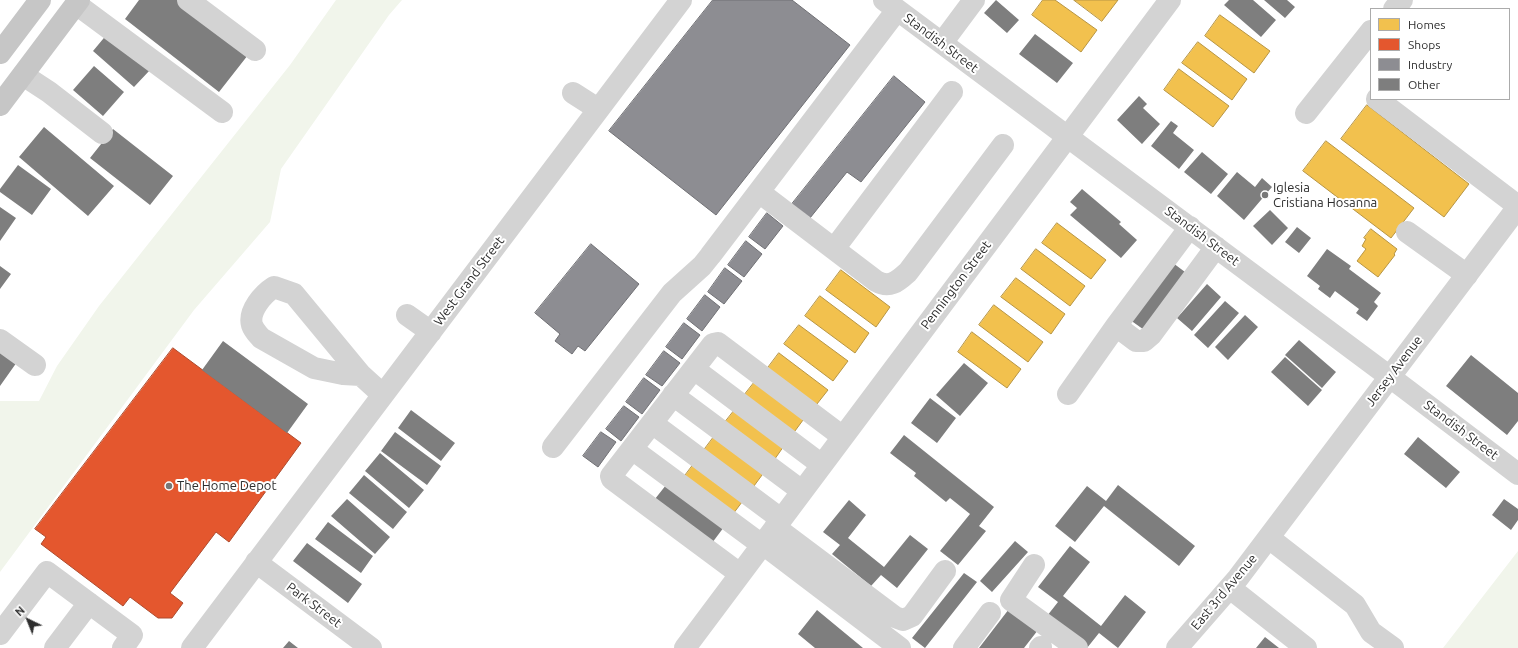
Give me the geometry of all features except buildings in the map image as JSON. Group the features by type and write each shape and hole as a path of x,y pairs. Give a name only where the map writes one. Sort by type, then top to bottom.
{"main road":[{"path":"0,53 40,0"},
{"path":"0,105 77,2"}],"street":[{"path":"188,0 255,50"},
{"name":"West Grand Street","path":"192,648 681,0"},
{"path":"942,43 974,0"},
{"name":"Pennington Street","path":"685,648 1170,0"},
{"path":"1395,8 1402,0"},
{"path":"77,2 222,112"},
{"path":"553,447 672,292 702,266 759,192 890,5"},
{"name":"Standish Street","path":"890,5 1518,474"},
{"path":"1306,113 1370,32"},
{"path":"23,74 102,133"},
{"path":"834,249 952,92"},
{"path":"573,93 598,109"},
{"path":"1379,100 1518,206"},
{"path":"759,192 880,283 885,285 892,284 908,272 1003,145"},
{"name":"Jersey Avenue","path":"1270,537 1518,206"},
{"path":"1068,394 1116,326 1190,228"},
{"path":"1407,232 1466,275"},
{"path":"1116,326 1136,341 1144,341 1151,335 1216,247"},
{"path":"361,375 343,374 314,368 261,338 255,332 251,324 254,307 266,292 274,287 294,294 361,375 383,395"},
{"path":"407,315 431,332"},
{"path":"0,340 35,365"},
{"path":"741,573 612,479 611,476 713,344 718,343 843,437"},
{"path":"694,369 822,465"},
{"path":"673,395 802,491"},
{"path":"652,422 770,534 900,648"},
{"path":"632,449 770,534 894,617 903,620 912,616 945,571"},
{"path":"1270,537 1355,605 1371,632 1393,648"},
{"name":"East 3rd Avenue","path":"1177,648 1230,588 1270,537"},
{"name":"Park Street","path":"256,562 371,648"},
{"path":"1034,565 1011,600 1077,648"},
{"path":"0,634 47,572 132,636 123,648"},
{"path":"1230,588 1306,648"},
{"path":"55,648 89,603"},
{"path":"964,648 990,613"}],"shaded area":[{"path":"336,0 402,0 389,15 281,169 270,222 194,310 0,572 0,401 39,401 57,366 99,306 290,65"},
{"path":"1518,551 1518,648 1443,648"}],"place":[{"name":"Iglesia Cristiana Hosanna","path":"1265,195"},
{"name":"The Home Depot","path":"169,486"}]}
